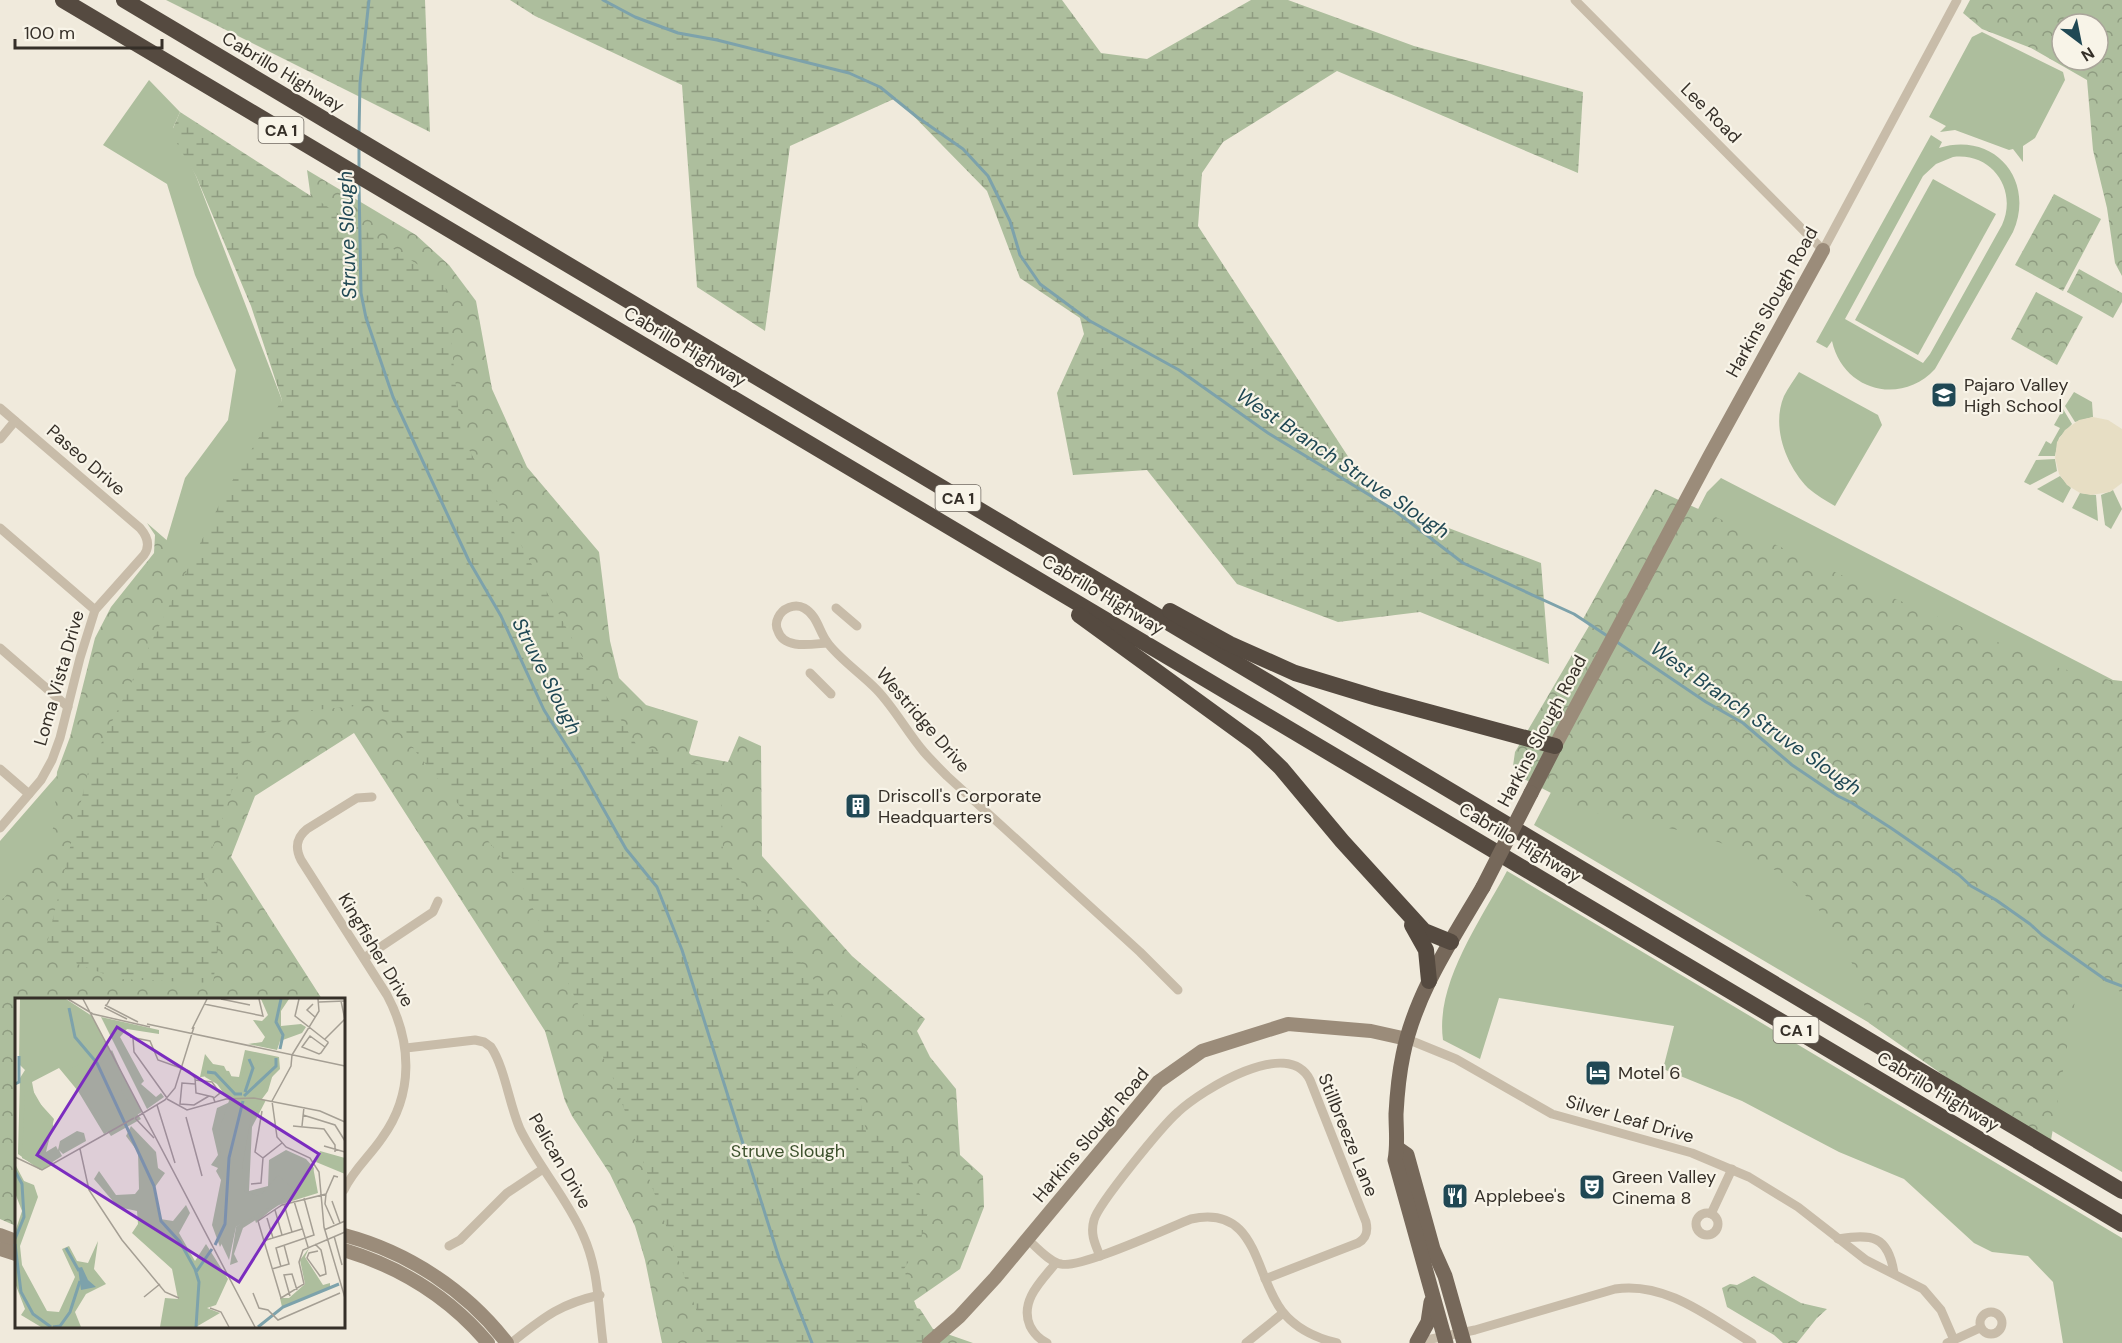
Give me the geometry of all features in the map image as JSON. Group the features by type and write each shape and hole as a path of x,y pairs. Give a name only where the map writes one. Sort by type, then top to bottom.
{"highway":[{"name":"Cabrillo Highway","path":"63,0 2122,1224"},
{"name":"Cabrillo Highway","path":"126,1 2122,1191"},
{"path":"1062,560 1120,583 1214,636 1295,673 1388,701 1555,746"},
{"path":"1011,563 1255,743 1281,768 1417,933 1426,950 1429,981"},
{"path":"1342,841 1424,931 1451,942"}],"main road":[{"name":"Harkins Slough Road","path":"1407,1039 1429,981 1532,794 1555,746"},
{"path":"1407,1039 1396,1110 1395,1160 1445,1340"},
{"path":"1397,1148 1407,1155 1433,1249 1445,1276 1462,1337"},
{"path":"1416,1343 1428,1322 1432,1293"}],"street":[{"name":"Lee Road","path":"1575,0 1823,250"},
{"name":"Harkins Slough Road","path":"1555,746 1958,0"},
{"name":"Paseo Drive","path":"0,408 140,528 147,539"},
{"path":"0,439 15,421"},
{"path":"0,528 95,610"},
{"name":"Loma Vista Drive","path":"0,828 29,794 52,760 95,610 144,555 148,548 147,539"},
{"name":"Westridge Drive","path":"827,643 786,642 776,627 777,619 782,611 790,607 799,606 806,609 814,617 827,643 879,692 924,752 946,776 1140,952 1178,990"},
{"path":"836,608 857,626"},
{"path":"0,648 68,707"},
{"path":"810,673 831,694"},
{"path":"0,769 29,794"},
{"name":"Kingfisher Drive","path":"345,1188 349,1178 383,1138 393,1120 403,1088 406,1048 393,1006 301,860 297,845 307,829 357,798 372,797"},
{"path":"364,958 433,912 438,902"},
{"name":"Harkins Slough Road","path":"929,1343 959,1317 1028,1240 1158,1082 1202,1051 1288,1024 1371,1031 1407,1039"},
{"name":"Silver Leaf Drive","path":"1407,1039 1456,1059 1552,1114 1692,1153 1732,1169 1789,1200 1866,1260 1916,1284 1930,1296 1945,1318 1950,1341"},
{"name":"Pelican Drive","path":"406,1048 475,1040 488,1044 495,1055 518,1123 543,1169 575,1218 584,1238 592,1259 600,1295 603,1343"},
{"name":"Stillbreeze Lane","path":"1100,1256 1092,1232 1098,1210 1171,1119 1200,1094 1224,1080 1266,1066 1288,1064 1302,1068 1312,1084 1366,1222 1367,1231 1365,1238 1358,1243 1265,1279"},
{"path":"449,1246 460,1240 507,1193 543,1169"},
{"path":"1711,1214 1732,1169"},
{"path":"1028,1240 1056,1263 1070,1265 1100,1256 1191,1219 1213,1218 1233,1225 1244,1233 1252,1246 1273,1299 1283,1313 1304,1331 1337,1343"},
{"path":"0,1235 15,1241"},
{"path":"345,1235 387,1250 433,1275 480,1312 509,1343 557,1308 580,1299 600,1295"},
{"path":"1838,1239 1866,1236 1877,1239 1888,1250 1894,1273"},
{"path":"0,1249 15,1254"},
{"path":"345,1250 392,1268 424,1287 462,1316 488,1343"},
{"path":"1047,1343 1031,1328 1027,1318 1027,1307 1033,1292 1056,1263"},
{"path":"1416,1343 1462,1337 1475,1330 1615,1289 1636,1287 1669,1294 1752,1343"},
{"path":"1246,1343 1283,1313"},
{"path":"1950,1341 1980,1328"}],"green space":[{"path":"166,0 425,0 430,132"},
{"name":"West Branch Struve Slough","path":"510,0 1062,0 1101,53 1147,59 1251,0 1288,0 1414,46 1583,92 1578,173 1337,71 1223,142 1202,173 1198,226 1377,501 1541,563 1549,664 1420,612 1338,622 1237,584 1147,470 1073,475 1057,393 1084,334 1080,318 1020,278 987,191 896,98 790,146 765,331 697,287 682,85 535,16"},
{"path":"1970,0 2122,0 2122,276 2115,263 2107,208 2093,150 2087,80 2073,72 2110,72 2110,12 2050,12 2050,59 2031,48 1982,29 1963,13"},
{"path":"1982,32 2050,66 2050,72 2063,72 2065,80 2035,138 2023,146 2023,162 2013,149 2009,150 1955,130 1940,132 1946,126 1929,117 1972,37"},
{"path":"149,80 180,112 173,128 196,176 282,400 15,998 0,1215 0,841 61,771 163,552 185,478 228,420 236,370 195,275 167,184 103,145"},
{"name":"Struve Slough","path":"180,112 445,282 461,435 585,662 636,744 721,772 723,855 756,904 866,1048 855,1071 866,1132 908,1145 909,1178 929,1208 920,1243 904,1269 927,1343 705,1343 706,1337 613,1078 519,879 377,704 294,712 248,744 210,855 204,881 210,917 221,927 213,983 118,979 45,952 89,768 226,491 282,400 251,306 196,176 171,133"},
{"path":"1931,135 1942,142 1939,148 1959,145 1977,147 1993,153 2005,164 2014,178 2019,195 2019,213 2013,232 1935,369 1921,380 1906,387 1890,390 1875,388 1860,382 1848,372 1838,358 1832,341 1827,348 1816,342","holes":["1953,157 1967,157 1990,167 1998,176 2007,199 2006,212 2002,225 1923,363 1845,319 1923,176 1936,164"]},
{"name":"Struve Slough","path":"307,170 416,235 449,265 476,301 492,389 527,467 599,552 610,641 619,678 646,705 698,721 689,753 691,755 728,762 739,736 761,746 762,856 852,956 925,1019 917,1031 930,1057 956,1089 960,1155 983,1176 984,1207 960,1269 914,1301 933,1329 973,1343 662,1343 645,1260 635,1226 610,1174 572,1116 565,1101 545,1031 354,733 255,796 231,857 321,998 15,998 15,1226 0,1219 0,900 47,846 54,825 57,772 70,737 95,638 111,607 154,553 155,535 147,523 356,705 363,573"},
{"path":"1933,179 1996,214 1918,355 1855,320"},
{"path":"2054,194 2101,219 2063,291 2015,265"},
{"path":"2079,269 2122,293 2122,302 2113,318 2067,292"},
{"path":"2036,292 2083,317 2057,365 2011,339"},
{"path":"1799,372 1878,415 1882,425 1835,506 1808,488 1800,479 1783,445 1780,433 1780,408 1784,396"},
{"path":"2074,392 2092,402 2093,417 2075,422 2065,406"},
{"path":"2063,409 2072,424 2059,438 2055,456 2038,456 2046,441 2051,444 2060,428 2054,425"},
{"path":"2055,459 2057,471 2030,485 2024,482 2036,460"},
{"path":"2060,476 2071,488 2063,503 2037,489"},
{"path":"1721,478 2113,680 2122,681 2122,1172 1534,825 1707,492"},
{"path":"1655,489 1865,586 2059,668 2122,683 2122,993 2081,966 2050,1146 1996,1112 1869,1023 1855,969 1829,921 1791,880 1744,851 1692,833 1586,811 1520,777 1513,766 1515,752 1589,626 1583,619"},
{"path":"2113,490 2122,509 2111,529 2105,525 2101,495"},
{"path":"2080,493 2096,495 2098,521 2072,508"},
{"path":"1507,871 2122,1238 2122,1343 2063,1343 2053,1282 2028,1256 1992,1252 1974,1243 1904,1179 1839,1152 1742,1101 1663,1069 1674,1026 1499,998 1480,1059 1443,1040 1442,1018 1453,974 1473,931"},
{"path":"1754,1276 1801,1303 1827,1309 1797,1343 1783,1343 1774,1335 1727,1307 1722,1288 1730,1284 1737,1285"}],"shaded area":[{"path":"2093,417 2108,420 2122,429 2122,483 2110,492 2091,495 2080,493 2067,485 2059,474 2055,458 2057,442 2065,430 2079,420"}],"waterway":[{"name":"Struve Slough","path":"359,132 360,83 369,0"},
{"name":"West Branch Struve Slough","path":"603,0 635,17 678,33 717,40 849,73 880,87 917,117 963,149 988,176 1010,221 1020,255 1040,284 1090,321 1179,370 1268,433 1394,510 1463,563 1574,614 1609,637"},
{"name":"Struve Slough","path":"359,148 359,168"},
{"name":"Struve Slough","path":"359,184 361,293 366,318 393,397 469,561 501,616 544,710 578,764 626,849 657,887 682,950 779,1258 812,1343"},
{"name":"West Branch Struve Slough","path":"1617,642 1706,702 1743,723 1792,765 1891,828 1959,875 1971,886 2030,924 2106,980 2122,986"}],"place":[{"name":"Pajaro Valley High School","path":"1944,395"},
{"name":"Driscoll's Corporate Headquarters","path":"858,806"},
{"name":"Motel 6","path":"1598,1073"},
{"name":"Green Valley Cinema 8","path":"1592,1187"},
{"name":"Applebee's","path":"1455,1196"}]}
